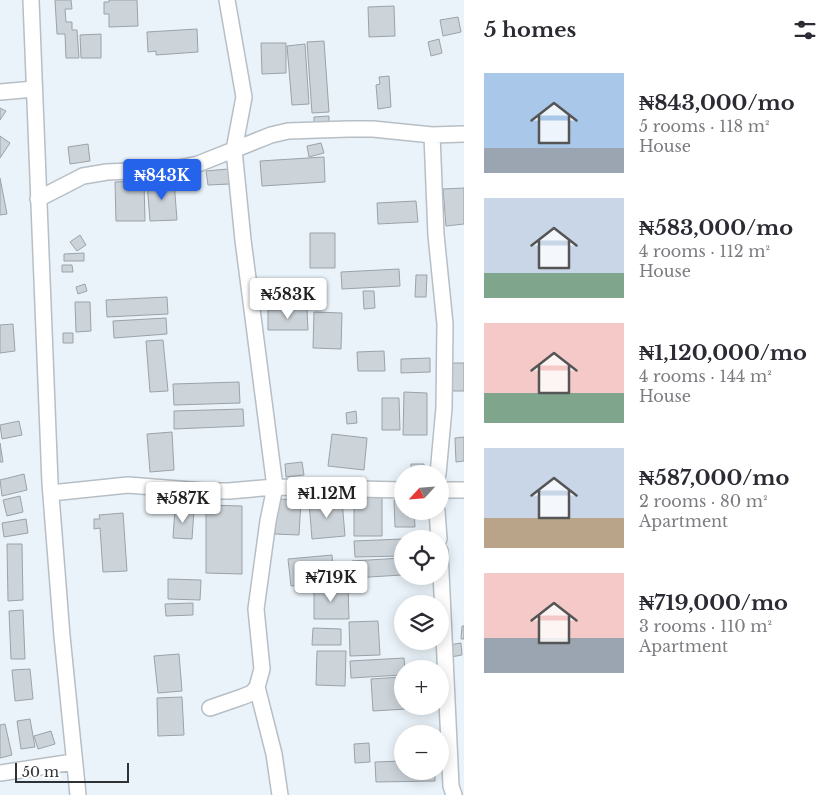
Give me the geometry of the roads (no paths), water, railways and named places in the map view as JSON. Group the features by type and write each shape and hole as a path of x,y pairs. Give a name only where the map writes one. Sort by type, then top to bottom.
{"street":[{"path":"31,0 51,492 73,762 78,795"},
{"path":"210,708 252,693 257,687 262,669 256,609 268,521 275,487 243,240 234,150 244,97 227,0"},
{"path":"0,92 34,90"},
{"path":"38,199 82,176 107,172 174,169 198,164 271,135 288,131 373,129 432,136 464,134"},
{"path":"432,136 436,235 445,324 444,408 439,465"},
{"path":"51,492 128,485 229,491 275,487 394,490"},
{"path":"449,490 464,490"},
{"path":"442,585 454,795"},
{"path":"257,687 274,754 280,795"},
{"path":"0,773 73,762"}]}
